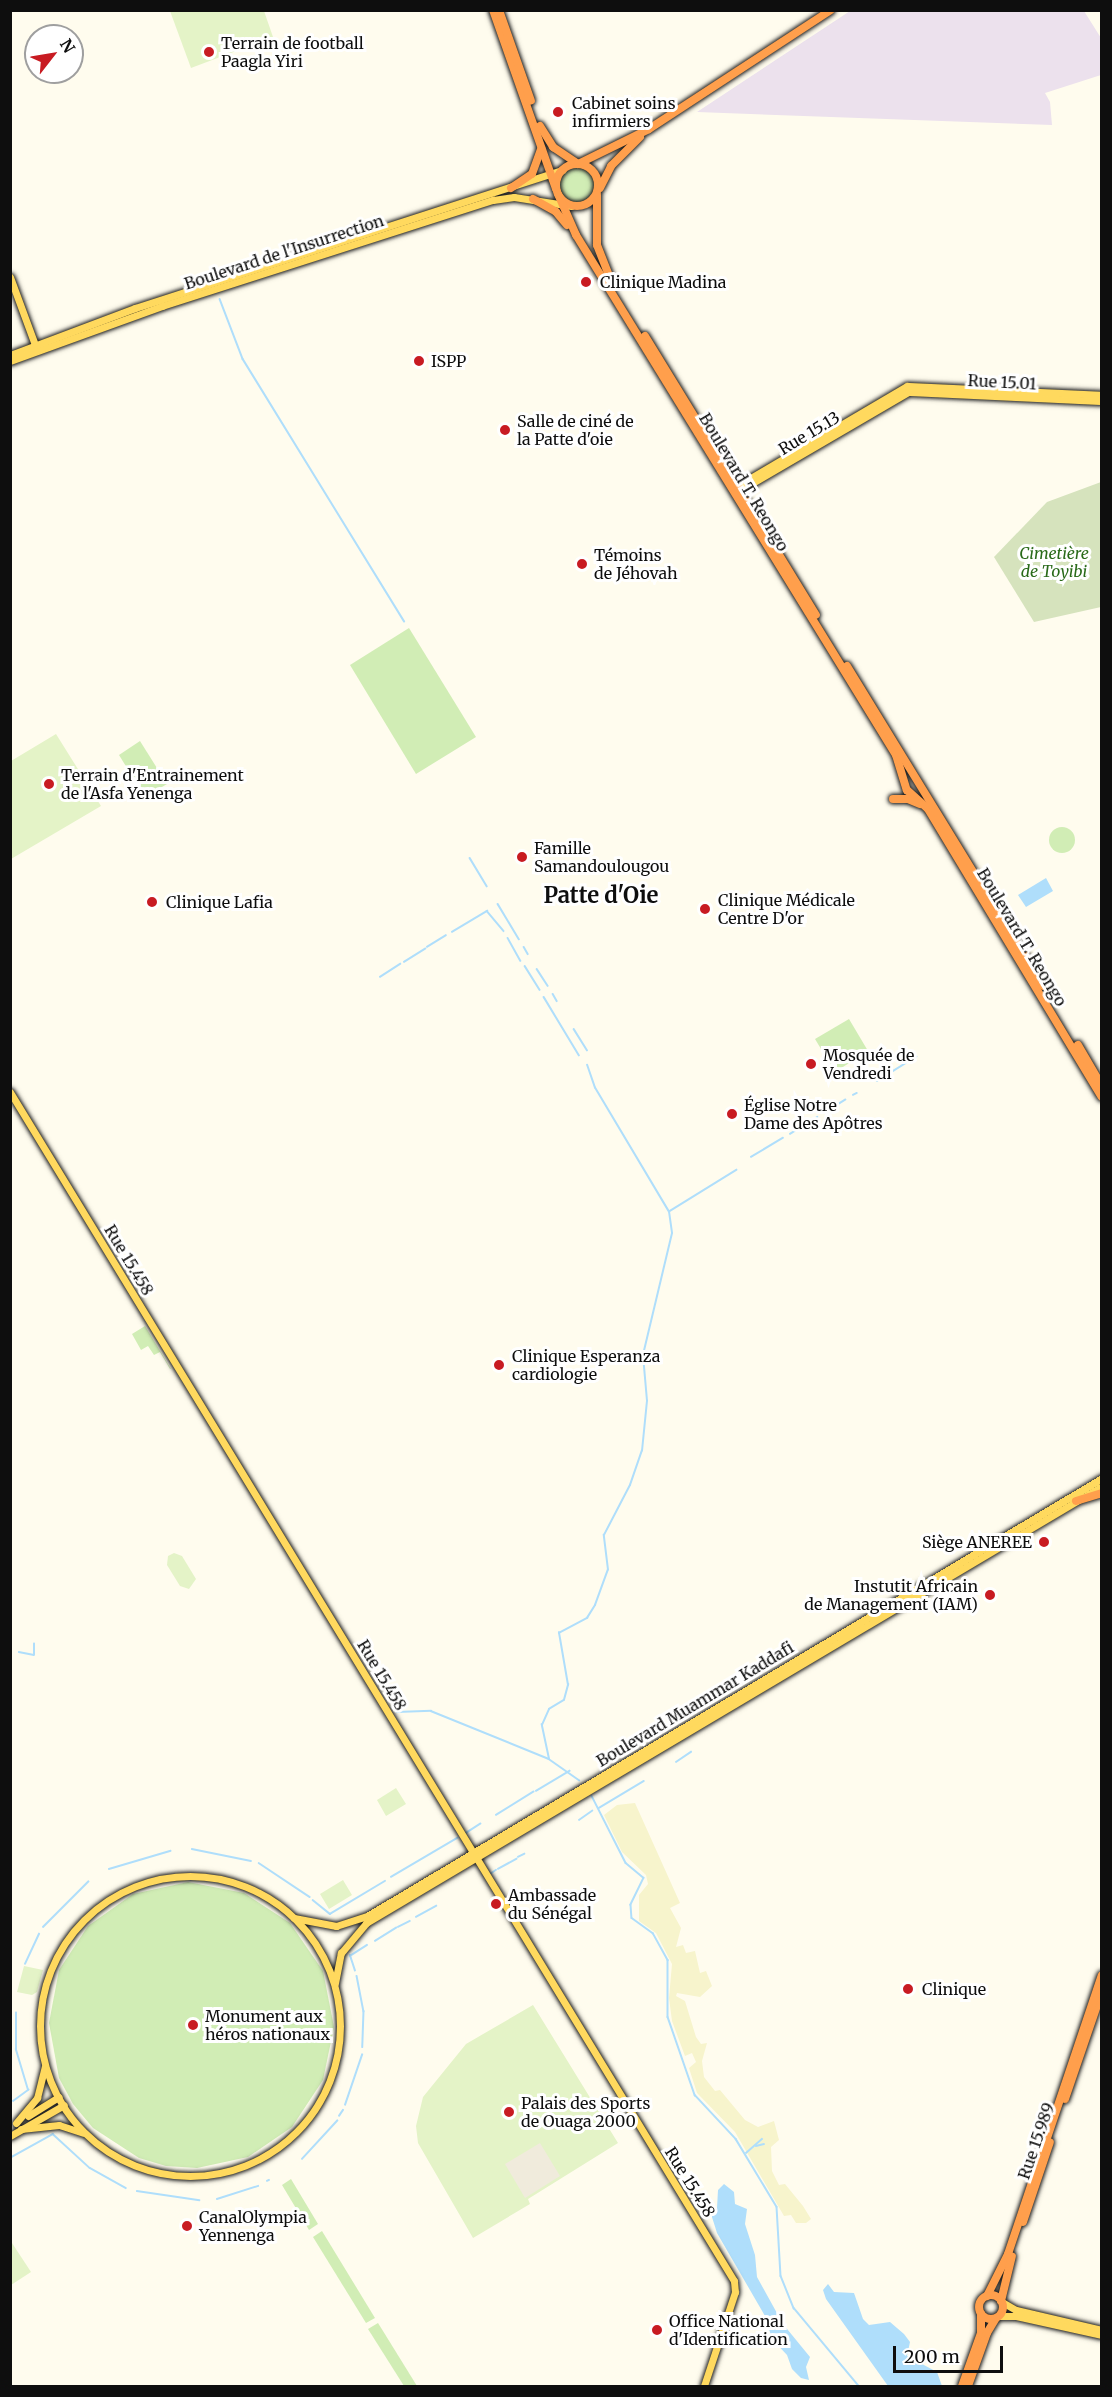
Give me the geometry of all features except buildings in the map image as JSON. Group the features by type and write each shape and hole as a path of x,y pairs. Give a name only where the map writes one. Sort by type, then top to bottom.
{"highway":[{"path":"493,10 557,191 561,204 560,212 533,199"},
{"path":"500,10 543,134 553,147 578,164 594,171 597,193 596,234 606,271 920,783 1101,1086"},
{"path":"557,191 562,170 650,129 831,10"},
{"path":"557,191 571,206 587,204 597,193 616,160 650,129"},
{"path":"511,188 532,174 541,145"},
{"name":"Boulevard T. Reongo","path":"560,212 728,482 903,771 908,792 914,795 931,814 1101,1097"},
{"path":"903,771 900,787 893,800 913,800 931,814"},
{"path":"906,784 920,783"},
{"path":"914,795 920,783"},
{"path":"1076,1501 1101,1493"},
{"path":"962,2386 981,2333 980,2304 987,2296 1008,2254 1101,1975"},
{"name":"Rue 15.989","path":"1002,2302 1004,2281 1101,1991"},
{"path":"968,2386 987,2333 998,2317 1002,2302 987,2296"},
{"path":"981,2313 988,2319 998,2317"}],"main road":[{"name":"Boulevard de l'Insurrection","path":"10,361 36,348 217,281 562,170"},
{"name":"Boulevard de l'Insurrection","path":"10,355 493,200 533,199 571,206"},
{"path":"10,277 36,348"},
{"path":"10,284 36,348"},
{"name":"Rue 15.01","path":"892,395 907,386 1101,395"},
{"name":"Rue 15.13","path":"737,486 749,485 892,395"},
{"name":"Rue 15.01","path":"892,395 1101,401"},
{"path":"728,482 737,486"},
{"path":"1085,1058 1101,1079"},
{"name":"Rue 15.458","path":"10,1092 729,2272 736,2290 704,2386"},
{"name":"Boulevard Muammar Kaddafi","path":"334,1986 340,1953 361,1927 475,1854 1101,1478"},
{"name":"Boulevard Muammar Kaddafi","path":"294,1918 329,1925 353,1922 475,1854 1101,1486"},
{"path":"13,2125 39,2095 45,2061 42,2008 53,1966 79,1925 113,1897 154,1880 207,1877 254,1890 294,1918 319,1949 334,1986 340,2037 332,2076 307,2121 270,2154 231,2170 181,2176 129,2162 88,2135 59,2125 21,2129"},
{"path":"45,2061 59,2097 88,2135"},
{"path":"13,2125 59,2097"},
{"path":"10,2136 64,2105"},
{"path":"1002,2302 1016,2310 1101,2330"},
{"path":"998,2317 1016,2316 1101,2335"}],"shaded area":[{"path":"850,11 1084,11 1101,38 1101,75 1045,93 1050,102 1052,125 697,112"},
{"path":"635,1803 680,1903 670,1908 681,1928 676,1947 683,1945 686,1953 695,1951 700,1973 706,1971 712,1986 700,1997 677,1993 676,1996 685,2001 696,2037 701,2044 707,2043 702,2061 704,2077 715,2091 720,2090 745,2120 758,2127 774,2121 779,2140 771,2147 772,2171 779,2185 785,2184 803,2206 811,2219 806,2223 796,2223 791,2215 784,2216 735,2132 697,2093 689,2068 696,2062 692,2053 685,2056 672,2021 669,1998 672,1964 656,1933 639,1921 639,1895 648,1884 646,1875 622,1852 604,1815 617,1805"},
{"path":"540,2143 560,2176 525,2198 505,2164"}],"green space":[{"name":"Terrain de football Paagla Yiri","path":"170,11 264,11 273,37 191,68"},
{"path":"577,166 591,171 596,185 591,199 577,204 563,199 558,185 563,171"},
{"name":"Cimetière de Toyibi","path":"1101,482 1101,607 1034,622 994,557 1047,502"},
{"path":"409,628 476,737 416,774 350,665"},
{"name":"Terrain d'Entrainement de l'Asfa Yenenga","path":"56,734 101,806 11,859 11,761"},
{"path":"140,741 167,784 145,797 119,755"},
{"path":"1062,827 1071,831 1075,840 1071,849 1062,853 1053,849 1049,840 1053,831"},
{"path":"849,1019 868,1051 835,1072 815,1039"},
{"path":"145,1326 171,1369 160,1352 154,1355 148,1346 141,1350 132,1334"},
{"path":"174,1553 182,1556 196,1579 189,1589 180,1586 167,1565 168,1556"},
{"path":"396,1788 406,1804 386,1816 377,1800"},
{"path":"343,1880 352,1895 329,1909 320,1894"},
{"path":"188,1882 244,1893 290,1923 323,1971 334,2027 323,2080 292,2127 248,2157 197,2168 166,2166 139,2158 93,2128 73,2104 59,2078 49,2023 59,1970 88,1926 133,1894"},
{"path":"24,1966 43,1970 37,1992 32,1995 17,1992"},
{"name":"Palais des Sports de Ouaga 2000","path":"533,2005 618,2143 528,2199 530,2204 473,2238 418,2143 416,2126 423,2097 466,2044"},
{"path":"291,2179 318,2224 309,2230 282,2185"},
{"path":"322,2231 375,2318 366,2323 313,2237"},
{"path":"10,2240 31,2272 11,2285 10,2285"},
{"path":"378,2323 417,2386 404,2386 368,2329"}],"water":[{"path":"1046,878 1053,891 1026,907 1018,895"},
{"path":"724,2184 734,2192 735,2204 747,2209 745,2224 755,2255 757,2277 783,2324 810,2357 806,2367 809,2380 801,2378 792,2369 787,2355 772,2339 765,2316 717,2233 711,2214 717,2208 718,2190"},
{"path":"828,2284 834,2292 854,2293 863,2319 869,2325 890,2322 904,2334 910,2342 907,2356 937,2372 942,2386 888,2386 826,2299 823,2290"}],"waterway":[{"path":"220,299 243,359 404,621"},
{"path":"470,858 487,886"},
{"path":"498,904 519,939"},
{"path":"452,932 487,911 504,931"},
{"path":"427,947 446,935"},
{"path":"508,938 521,961"},
{"path":"524,947 528,954"},
{"path":"404,962 425,949"},
{"path":"380,977 400,964"},
{"path":"525,966 540,990"},
{"path":"537,969 548,986"},
{"path":"553,994 557,1001"},
{"path":"544,997 579,1055"},
{"path":"574,1029 587,1050"},
{"path":"890,1073 916,1057"},
{"path":"549,1759 542,1725 549,1709 564,1700 568,1685 559,1633 587,1618 595,1605 608,1570 604,1535 630,1485 642,1451 647,1401 643,1355 672,1233 669,1212 595,1088 587,1065"},
{"path":"877,1081 883,1077"},
{"path":"853,1095 857,1093"},
{"path":"824,1113 845,1100"},
{"path":"790,1134 817,1117"},
{"path":"751,1157 783,1138"},
{"path":"670,1211 736,1170"},
{"path":"19,1652 34,1655 34,1644"},
{"path":"397,1712 431,1711 549,1759 579,1780"},
{"path":"676,1762 691,1752"},
{"path":"536,1791 569,1771"},
{"path":"599,1808 644,1781"},
{"path":"496,1815 533,1792"},
{"path":"592,1796 626,1863 644,1878 631,1905 632,1918 653,1933 668,1960 668,2017 695,2095 736,2139 777,2207 781,2276 794,2308 859,2386"},
{"path":"579,1820 592,1811"},
{"path":"466,1833 480,1824"},
{"path":"391,1877 457,1838"},
{"path":"192,1849 251,1861"},
{"path":"109,1869 170,1851"},
{"path":"518,1857 524,1854"},
{"path":"498,1869 516,1859"},
{"path":"259,1863 310,1897"},
{"path":"490,1874 496,1870"},
{"path":"313,1900 330,1914 385,1881"},
{"path":"43,1927 88,1882"},
{"path":"416,1917 436,1906"},
{"path":"398,1927 410,1921"},
{"path":"375,1941 396,1928"},
{"path":"25,1964 39,1934"},
{"path":"355,1971 350,1956 367,1945"},
{"path":"357,1976 364,2011 363,2047"},
{"path":"13,2101 28,2090 16,2050 16,2013"},
{"path":"345,2105 362,2055"},
{"path":"339,2116 343,2110"},
{"path":"302,2159 337,2121"},
{"path":"10,2158 53,2134 90,2168 126,2188"},
{"path":"746,2153 762,2139"},
{"path":"756,2146 764,2144"},
{"path":"217,2199 258,2186"},
{"path":"137,2191 199,2200"}],"place":[{"name":"Terrain de football Paagla Yiri","path":"209,52"},
{"name":"Cabinet soins infirmiers","path":"558,112"},
{"name":"Clinique Madina","path":"586,282"},
{"name":"ISPP","path":"419,361"},
{"name":"Salle de ciné de la Patte d'oie","path":"505,430"},
{"name":"Témoins de Jéhovah","path":"582,564"},
{"name":"Terrain d'Entrainement de l'Asfa Yenenga","path":"49,784"},
{"name":"Famille Samandoulougou","path":"522,857"},
{"name":"Clinique Lafia","path":"152,902"},
{"name":"Clinique Médicale Centre D'or","path":"705,909"},
{"name":"Mosquée de Vendredi","path":"811,1064"},
{"name":"Église Notre Dame des Apôtres","path":"732,1114"},
{"name":"Clinique Esperanza cardiologie","path":"499,1365"},
{"name":"Siège ANEREE","path":"1044,1542"},
{"name":"Instutit Africain de Management (IAM)","path":"990,1595"},
{"name":"Ambassade du Sénégal","path":"496,1904"},
{"name":"Clinique","path":"908,1989"},
{"name":"Monument aux héros nationaux","path":"193,2025"},
{"name":"Palais des Sports de Ouaga 2000","path":"509,2112"},
{"name":"CanalOlympia Yennenga","path":"187,2226"},
{"name":"Office National d'Identification","path":"657,2330"}],"district":[{"name":"Patte d'Oie","path":"601,896"}]}
